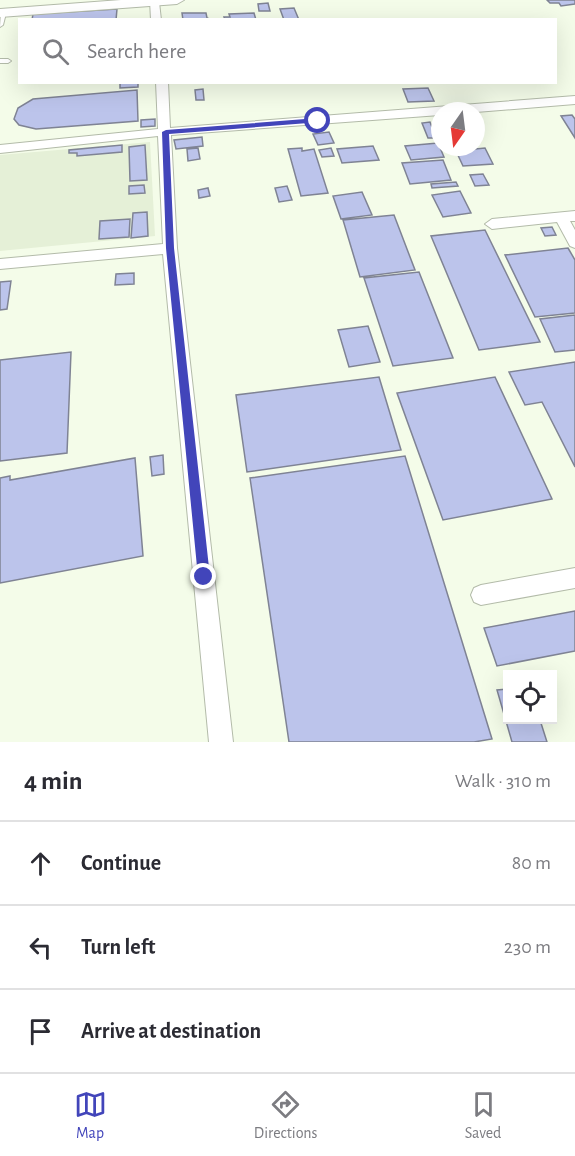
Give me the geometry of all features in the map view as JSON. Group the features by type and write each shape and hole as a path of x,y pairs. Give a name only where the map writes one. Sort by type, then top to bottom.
{"street":[{"path":"1,17 112,2 177,0"},
{"path":"154,2 156,18"},
{"path":"162,84 170,248 221,742"},
{"path":"485,107 575,100"},
{"path":"0,148 166,132 431,112"},
{"path":"492,224 568,217 575,243"},
{"path":"0,264 170,248"},
{"path":"481,595 575,578"}],"lane":[{"path":"0,61 8,61"}],"shaded area":[{"path":"150,142 155,236 0,251 0,155"}],"building":[{"path":"547,0 575,0 575,4 561,6 559,3 550,3"},
{"path":"268,3 270,11 259,11 258,4"},
{"path":"294,8 298,18 283,18 280,9"},
{"path":"117,9 116,18 32,18 33,14"},
{"path":"182,13 206,13 207,18 183,18"},
{"path":"254,13 255,18 224,18 230,17 229,14"},
{"path":"120,84 138,84 138,87 120,88"},
{"path":"428,88 434,101 408,102 403,89"},
{"path":"203,89 204,100 196,100 195,90"},
{"path":"137,90 138,121 36,129 19,125 14,119 18,108 33,99"},
{"path":"572,115 575,119 575,138 561,116"},
{"path":"155,119 155,126 141,127 141,120"},
{"path":"430,122 431,138 428,138 422,123"},
{"path":"329,132 334,143 318,145 313,134"},
{"path":"202,137 203,146 176,149 174,140"},
{"path":"431,144 431,156 444,157 411,160 405,146"},
{"path":"122,145 122,152 77,156 77,153 69,153 69,150"},
{"path":"145,145 147,180 130,181 129,147"},
{"path":"373,146 379,160 342,163 337,149"},
{"path":"198,148 200,159 188,161 187,149"},
{"path":"302,148 302,151 314,149 328,193 301,196 288,149"},
{"path":"331,148 334,156 322,157 319,150"},
{"path":"485,148 493,164 463,166 458,156 485,156"},
{"path":"443,160 451,180 410,184 402,163"},
{"path":"483,174 489,185 475,186 470,175"},
{"path":"456,182 458,186 432,188 431,184"},
{"path":"144,185 145,193 129,194 129,186"},
{"path":"287,186 292,200 279,202 275,188"},
{"path":"208,188 210,196 199,198 198,190"},
{"path":"460,191 471,213 443,217 432,195"},
{"path":"362,192 372,215 341,219 333,196"},
{"path":"147,212 148,236 131,238 133,213"},
{"path":"394,215 415,270 360,277 343,220"},
{"path":"130,219 129,237 99,239 100,221"},
{"path":"552,227 556,235 545,236 541,228"},
{"path":"485,230 540,342 479,350 431,236"},
{"path":"568,248 575,260 575,313 535,317 505,255"},
{"path":"419,272 453,358 393,366 364,278"},
{"path":"134,273 134,284 115,285 116,274"},
{"path":"11,281 7,309 0,310 0,282"},
{"path":"575,315 575,350 555,352 540,319"},
{"path":"368,326 380,362 349,367 338,330"},
{"path":"71,352 67,453 0,461 0,360"},
{"path":"575,362 575,467 542,402 525,405 509,372"},
{"path":"379,377 401,450 247,472 236,395"},
{"path":"495,377 552,499 443,520 397,393"},
{"path":"163,455 164,474 152,476 150,457"},
{"path":"405,456 492,739 474,742 289,742 250,478"},
{"path":"135,458 143,556 0,583 0,478 10,476 10,480"},
{"path":"575,611 575,651 497,666 484,628"},
{"path":"503,689 503,711 497,690"},
{"path":"507,724 541,724 547,742 512,742"}],"route":[{"path":"204,577 170,248 166,132 318,121"}]}
